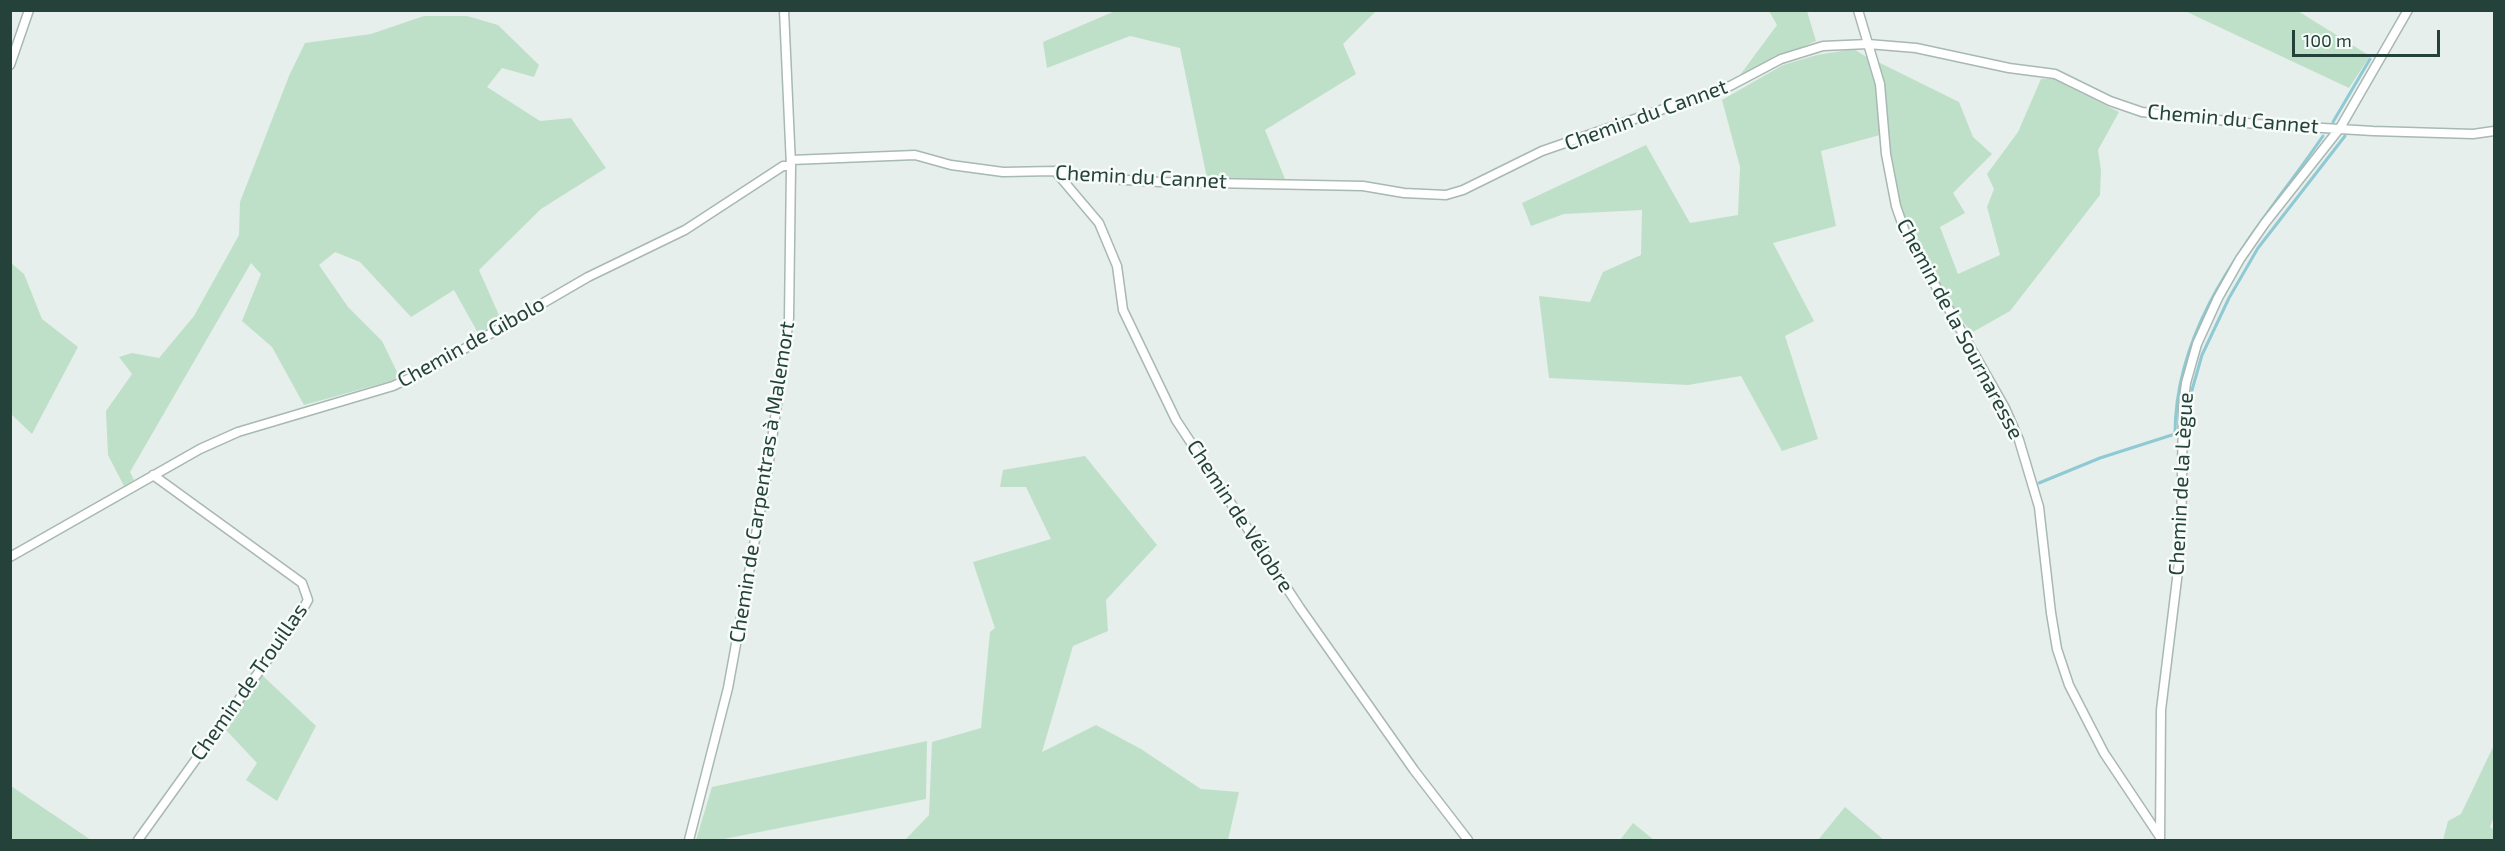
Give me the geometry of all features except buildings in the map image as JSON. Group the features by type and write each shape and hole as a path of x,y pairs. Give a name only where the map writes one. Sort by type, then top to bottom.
{"street":[{"path":"10,66 29,10"},
{"name":"Chemin de Carpentras à Malemort","path":"689,840 728,688 778,406 790,300 791,163 784,10"},
{"name":"Chemin de la Sournaresse","path":"1858,10 1880,84 1886,154 1896,206 1902,223 1956,323 2006,408 2030,472 2044,534 2057,649 2069,685 2109,761 2160,839"},
{"name":"Chemin de la Lègue","path":"2160,839 2161,710 2181,546 2183,407 2186,383 2197,344 2218,298 2240,259 2265,223 2340,128 2408,10"},
{"name":"Chemin du Cannet","path":"791,163 915,155 951,165 1003,172 1055,171 1109,179 1352,186 1404,193 1446,195 1542,152 1730,86 1781,59 1823,46 1868,44 1916,48 2009,69 2055,74 2110,101 2142,112 2256,124 2473,134 2494,131"},
{"name":"Chemin de Gibolo","path":"10,557 200,449 238,432 393,386 423,371 588,277 685,230 791,163"},
{"name":"Chemin de Vélobre","path":"1055,171 1099,223 1117,266 1123,310 1176,420 1300,608 1414,770 1468,840"},
{"name":"Chemin de Trouillas","path":"138,840 299,616 308,600 302,583 153,475"}],"green space":[{"path":"1115,11 1376,11 1343,44 1356,74 1265,130 1285,179 1207,178 1180,48 1130,36 1047,68 1043,42"},
{"path":"1769,11 1807,11 1816,41 1740,75 1777,25"},
{"path":"2185,11 2298,11 2370,56 2349,88"},
{"path":"424,16 467,16 498,25 539,65 534,77 502,68 487,87 540,121 571,118 606,168 541,209 479,270 502,322 478,333 454,290 411,317 360,262 335,252 319,265 348,307 382,341 399,376 391,381 304,405 272,347 242,321 261,274 251,263 130,472 134,480 124,486 108,455 106,411 132,374 119,357 132,353 159,358 194,316 239,235 240,202 289,76 305,43 371,34"},
{"path":"1854,49 1871,60 1881,110 1880,135 1821,151 1836,226 1773,243 1814,321 1785,336 1818,439 1782,451 1741,376 1688,385 1549,378 1539,296 1590,302 1603,272 1641,255 1642,210 1564,214 1531,226 1522,203 1646,145 1690,223 1738,215 1740,167 1722,100 1783,65 1817,55"},
{"path":"1878,62 1959,102 1973,137 1992,154 1953,193 1965,213 1940,227 1958,274 2000,255 1987,207 1994,189 1987,174 2018,132 2041,79 2053,79 2119,112 2098,150 2101,170 2100,195 2010,311 1973,332 1946,300 1934,280 1903,212 1892,171 1884,89"},
{"path":"11,263 24,274 42,319 78,347 32,434 11,414"},
{"path":"1085,456 1157,545 1106,600 1108,631 1073,646 1042,752 1096,725 1141,749 1201,789 1239,792 1228,840 905,840 929,815 932,742 981,728 990,632 995,628 973,562 1051,539 1026,487 1000,487 1003,470"},
{"path":"262,675 316,726 277,801 246,780 257,763 224,728"},
{"path":"927,741 926,799 719,840 696,840 712,787"},
{"path":"2494,745 2494,817 2490,827 2494,830 2494,840 2443,840 2448,821 2461,814"},
{"path":"11,786 91,840 11,840"},
{"path":"1845,807 1884,840 1818,840"},
{"path":"1633,823 1654,840 1620,840"}],"waterway":[{"path":"2333,122 2370,59"},
{"path":"2039,483 2100,458 2175,434 2179,391 2189,350 2205,312 2248,239 2323,136"},
{"path":"2188,433 2192,390 2202,355 2229,298 2258,248 2345,136"}]}
